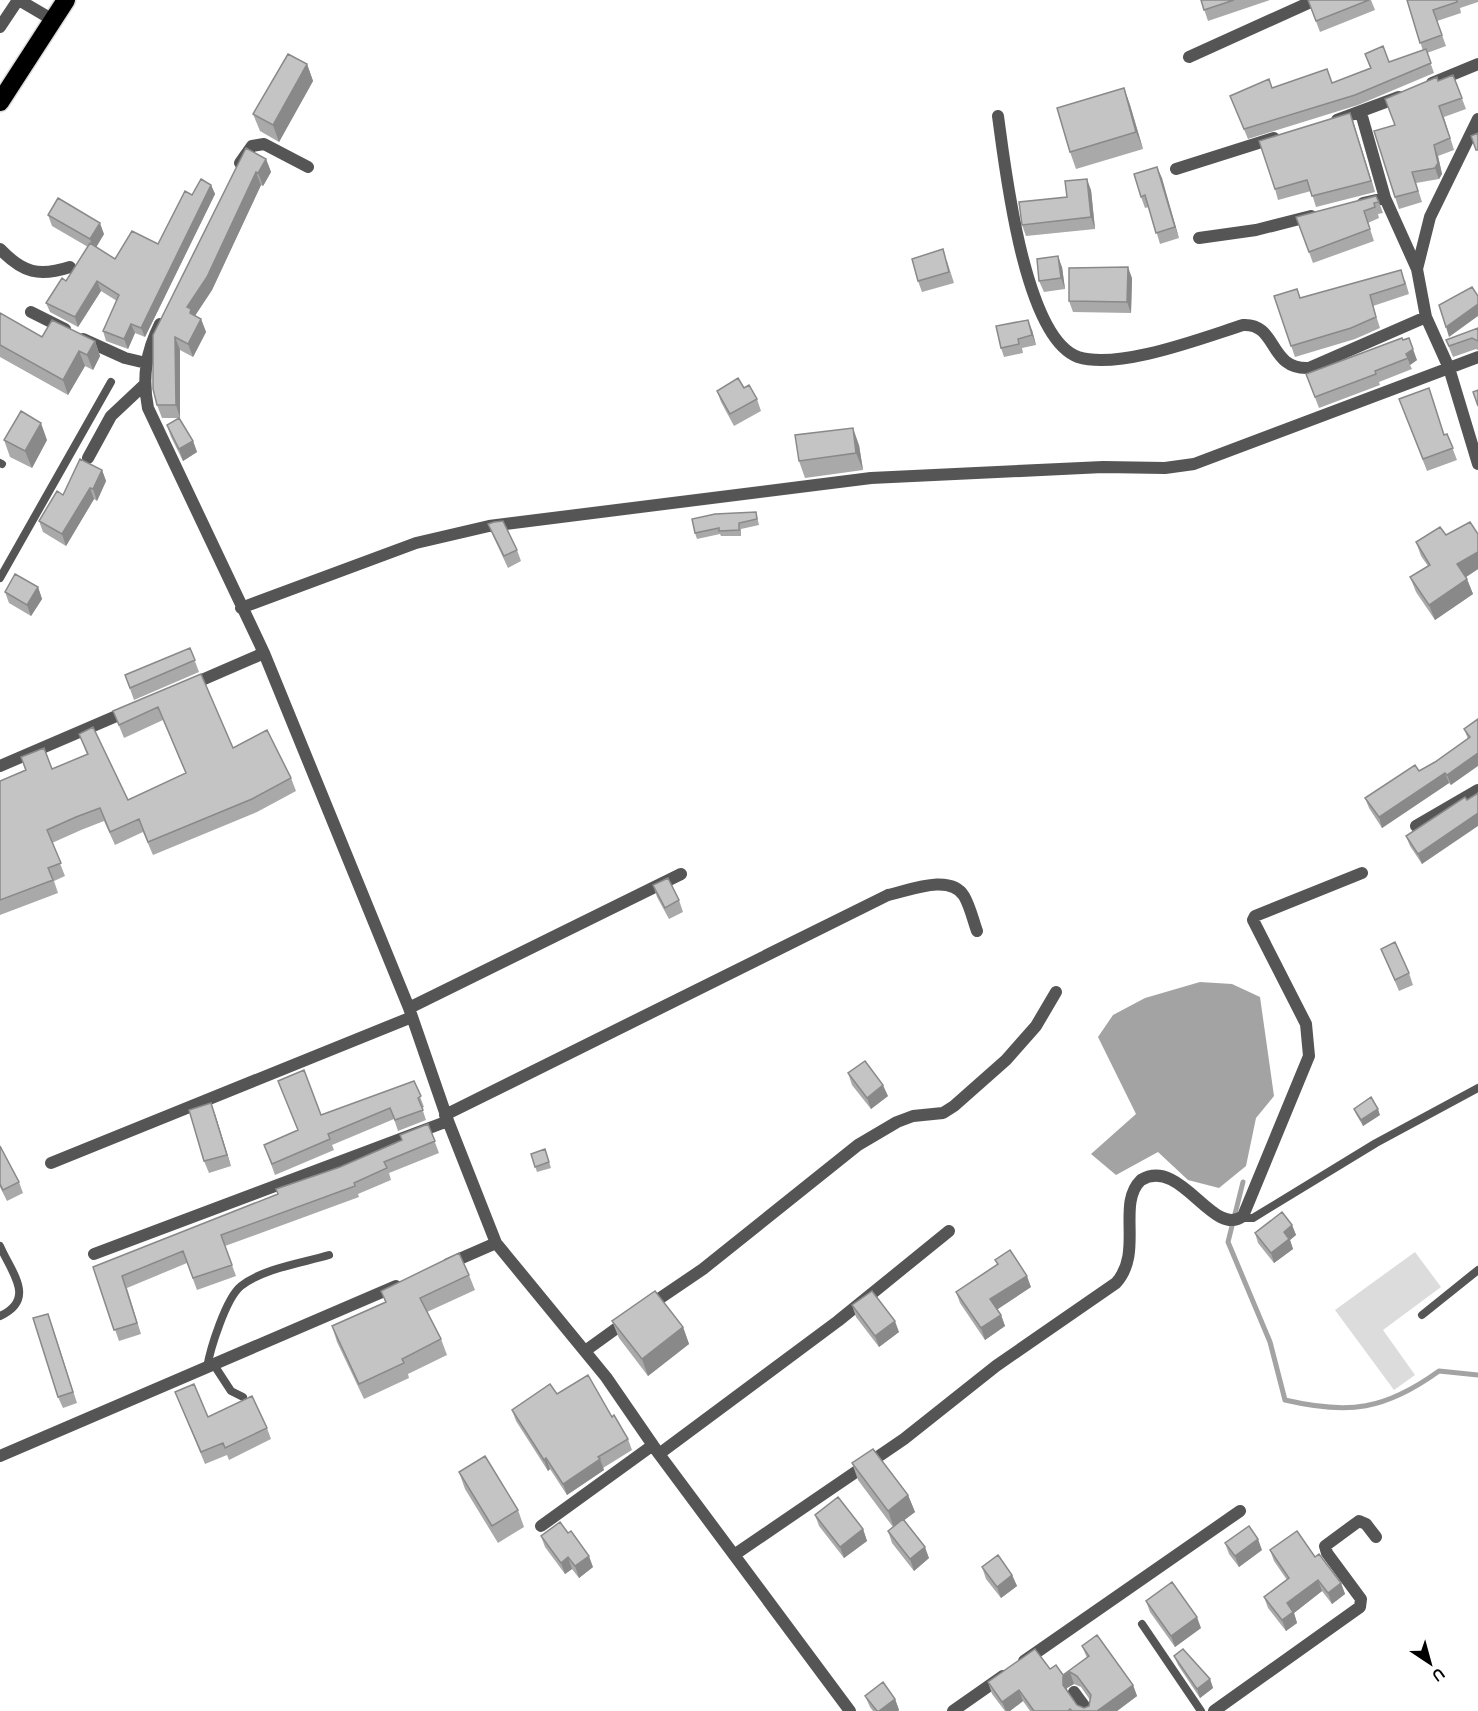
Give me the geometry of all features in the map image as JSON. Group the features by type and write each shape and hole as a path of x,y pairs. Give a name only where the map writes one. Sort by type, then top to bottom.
{"highway":[{"path":"0,102 66,0"}],"street":[{"path":"0,27 19,0 53,20"},
{"path":"1189,57 1315,0"},
{"path":"1329,123 1361,113 1478,64"},
{"path":"1361,113 1385,198 1417,269 1426,317 1449,368 1478,464"},
{"path":"998,116 1011,215 1043,320 1055,340 1078,357 1091,359 1143,356 1243,325 1253,324 1262,330 1284,362 1298,369 1309,368 1426,317"},
{"path":"1417,269 1430,217 1478,119"},
{"path":"1176,169 1286,135"},
{"path":"231,179 247,151 264,144 308,167"},
{"path":"1353,206 1385,198"},
{"path":"1199,238 1256,230 1320,214"},
{"path":"0,249 19,265 38,273 49,274 70,267"},
{"path":"30,312 110,352 146,363"},
{"path":"165,314 150,345 146,363 144,385 148,408 264,653 411,1013 447,1118 496,1243 585,1351 850,1711"},
{"path":"241,608 416,543 489,526 871,478 1103,467 1165,468 1194,464 1478,357"},
{"path":"88,458 111,416 144,385"},
{"path":"176,691 264,653"},
{"path":"0,766 143,705"},
{"path":"1416,826 1478,790"},
{"path":"734,1555 904,1439 996,1366 1116,1283 1128,1266 1132,1196 1141,1180 1155,1175 1174,1180 1218,1216 1235,1219 1309,1056 1306,1024 1252,920 1256,916 1362,873"},
{"path":"51,1163 411,1013 681,874"},
{"path":"94,1254 447,1118 888,895 941,884 956,888 963,895 977,931"},
{"path":"585,1351 703,1269 858,1145 897,1122 913,1116 943,1113 954,1106 1006,1060 1036,1026 1056,992"},
{"path":"541,1526 656,1449 838,1321 950,1231"},
{"path":"431,1271 496,1243"},
{"path":"0,1456 410,1280"},
{"path":"953,1711 968,1707 1240,1511"},
{"path":"1214,1711 1360,1607 1361,1599 1327,1553 1326,1546 1359,1521 1366,1524 1376,1537"},
{"path":"1074,1692 1088,1711"}],"lane":[{"path":"0,578 4,563 111,382"},
{"path":"1235,1219 1253,1218 1376,1143 1478,1088"},
{"path":"0,1316 13,1309 18,1301 20,1288 1,1250"},
{"path":"243,1397 231,1391 211,1366 211,1343 239,1287 258,1276 329,1255"},
{"path":"1422,1315 1478,1270"},
{"path":"1142,1624 1201,1711"}],"shaded area":[{"path":"1200,982 1232,984 1260,997 1274,1096 1256,1118 1246,1166 1219,1188 1188,1180 1158,1152 1116,1175 1091,1154 1136,1114 1098,1037 1113,1015 1145,998"},
{"path":"1415,1252 1441,1287 1383,1330 1415,1375 1394,1390 1335,1310"}],"building":[{"path":"1201,0 1234,0 1204,10"},
{"path":"1308,0 1369,0 1316,21"},
{"path":"1407,0 1457,0 1457,2 1433,10 1442,35 1420,43"},
{"path":"1383,46 1389,62 1426,49 1431,63 1355,95 1244,129 1230,96 1269,79 1272,88 1327,69 1332,83 1371,68 1365,54"},
{"path":"288,54 307,64 273,125 253,114"},
{"path":"1453,75 1462,98 1439,106 1450,138 1434,145 1438,163 1435,168 1412,172 1418,191 1395,197 1374,131 1395,125 1385,99 1437,77 1438,81"},
{"path":"1124,88 1136,132 1070,152 1057,108"},
{"path":"1350,113 1371,181 1312,196 1307,180 1275,189 1259,141"},
{"path":"1478,133 1478,150 1476,150 1471,136"},
{"path":"246,148 266,159 258,173 256,172 207,277 187,307 191,309 190,313 201,319 188,344 175,337 176,405 157,405 153,389 153,335"},
{"path":"1157,167 1175,227 1156,233 1145,195 1141,197 1134,174"},
{"path":"201,179 211,185 141,328 131,324 124,339 103,331 119,295 97,281 75,317 46,303 62,278 66,281 90,243 115,259 132,231 158,244 185,191 192,195"},
{"path":"1087,179 1091,217 1022,225 1019,202 1067,197 1065,181"},
{"path":"1376,196 1379,202 1374,203 1375,207 1364,211 1370,229 1309,252 1296,217"},
{"path":"58,198 100,223 90,239 48,215"},
{"path":"943,249 949,272 918,281 912,259"},
{"path":"1058,256 1061,278 1039,281 1037,259"},
{"path":"1128,267 1127,302 1069,301 1069,268"},
{"path":"1401,270 1405,284 1370,295 1376,317 1351,328 1291,346 1274,296 1297,289 1300,298"},
{"path":"1472,287 1478,296 1478,304 1446,327 1439,305"},
{"path":"0,313 42,337 52,320 95,341 87,355 79,351 63,380 0,345"},
{"path":"1028,320 1032,335 1018,339 1019,344 1001,348 996,326"},
{"path":"1478,328 1478,341 1472,338 1449,346 1446,340"},
{"path":"1402,338 1403,340 1409,338 1413,349 1406,354 1408,358 1375,371 1376,374 1315,397 1306,374"},
{"path":"738,378 744,388 749,385 757,399 730,414 717,391"},
{"path":"1429,388 1444,435 1447,434 1453,448 1423,459 1399,399"},
{"path":"1478,390 1478,406 1473,392"},
{"path":"21,411 41,423 25,451 4,440"},
{"path":"179,418 193,441 179,449 167,425"},
{"path":"853,428 856,453 799,461 795,435"},
{"path":"80,459 102,470 93,489 90,488 62,534 39,521 57,491 63,495"},
{"path":"756,512 757,519 739,523 739,530 719,531 719,528 695,533 692,519 715,514"},
{"path":"503,521 517,550 504,556 488,524"},
{"path":"1470,522 1478,534 1478,552 1457,564 1467,579 1429,605 1410,577 1430,565 1416,542 1440,527 1446,535"},
{"path":"15,574 38,587 27,605 5,592"},
{"path":"190,648 195,660 130,688 125,675"},
{"path":"201,674 233,748 267,730 291,778 252,799 148,842 139,819 110,832 100,808 76,817 47,830 61,863 48,868 53,880 0,900 0,781 26,770 21,757 44,748 52,769 88,754 79,734 93,727 128,800 186,773 158,707 119,725 113,711"},
{"path":"1478,719 1478,753 1379,817 1365,798 1415,765 1419,771 1435,762 1470,737 1464,729"},
{"path":"1478,793 1478,813 1418,854 1406,836 1465,797 1467,800"},
{"path":"668,878 679,900 665,908 653,885"},
{"path":"1395,942 1409,973 1395,980 1381,949"},
{"path":"865,1061 883,1085 867,1098 848,1073"},
{"path":"304,1070 321,1115 414,1081 421,1096 418,1098 423,1110 395,1120 390,1108 328,1134 330,1139 272,1164 264,1145 298,1130 278,1081"},
{"path":"1371,1097 1378,1109 1361,1120 1354,1109"},
{"path":"211,1103 227,1155 204,1161 189,1110"},
{"path":"428,1124 435,1141 384,1162 387,1168 354,1183 355,1186 221,1235 232,1265 193,1278 183,1251 122,1276 137,1323 114,1330 93,1267 278,1194 276,1189 340,1167 402,1140 400,1135"},
{"path":"0,1146 19,1182 3,1190 0,1184"},
{"path":"545,1149 549,1162 535,1167 531,1154"},
{"path":"1282,1212 1292,1225 1284,1232 1289,1239 1271,1253 1255,1233"},
{"path":"1010,1250 1027,1276 990,1299 1001,1315 981,1328 956,1292 998,1264 995,1260"},
{"path":"459,1253 469,1275 420,1298 441,1339 402,1359 404,1363 359,1384 332,1326 386,1302 381,1291"},
{"path":"655,1291 683,1327 642,1359 612,1321"},
{"path":"872,1291 895,1321 875,1336 852,1305"},
{"path":"48,1314 73,1392 58,1397 33,1318"},
{"path":"588,1375 612,1417 614,1415 628,1439 598,1457 600,1459 563,1484 546,1458 544,1460 512,1410 550,1384 557,1394"},
{"path":"194,1384 208,1417 252,1396 267,1428 225,1448 223,1443 201,1452 175,1392"},
{"path":"873,1449 908,1495 888,1511 852,1463"},
{"path":"485,1456 518,1510 492,1526 459,1472"},
{"path":"838,1497 863,1529 840,1547 815,1515"},
{"path":"903,1519 925,1547 910,1559 888,1531"},
{"path":"560,1522 568,1533 571,1531 589,1556 575,1566 568,1557 561,1563 541,1536"},
{"path":"1249,1526 1258,1539 1235,1556 1225,1543"},
{"path":"1297,1531 1315,1557 1319,1554 1341,1583 1328,1593 1318,1580 1287,1603 1293,1612 1282,1620 1264,1597 1289,1578 1270,1550"},
{"path":"998,1555 1012,1575 997,1587 982,1567"},
{"path":"1172,1582 1197,1617 1171,1636 1146,1601"},
{"path":"1097,1635 1133,1685 1097,1711 1072,1711 1070,1709 1068,1711 1034,1711 1019,1690 1002,1702 988,1682 1035,1649 1050,1669 1056,1665 1063,1675 1089,1656 1082,1646","holes":["1070,1672 1077,1676 1091,1695 1089,1706 1084,1708 1077,1705 1063,1685 1063,1677"]},
{"path":"1183,1649 1210,1679 1197,1689 1174,1656"},
{"path":"883,1682 895,1699 877,1711 865,1696"}],"waterway":[{"path":"1243,1182 1228,1242 1270,1342 1285,1400 1328,1407 1366,1406 1401,1394 1439,1371 1478,1375"}]}
